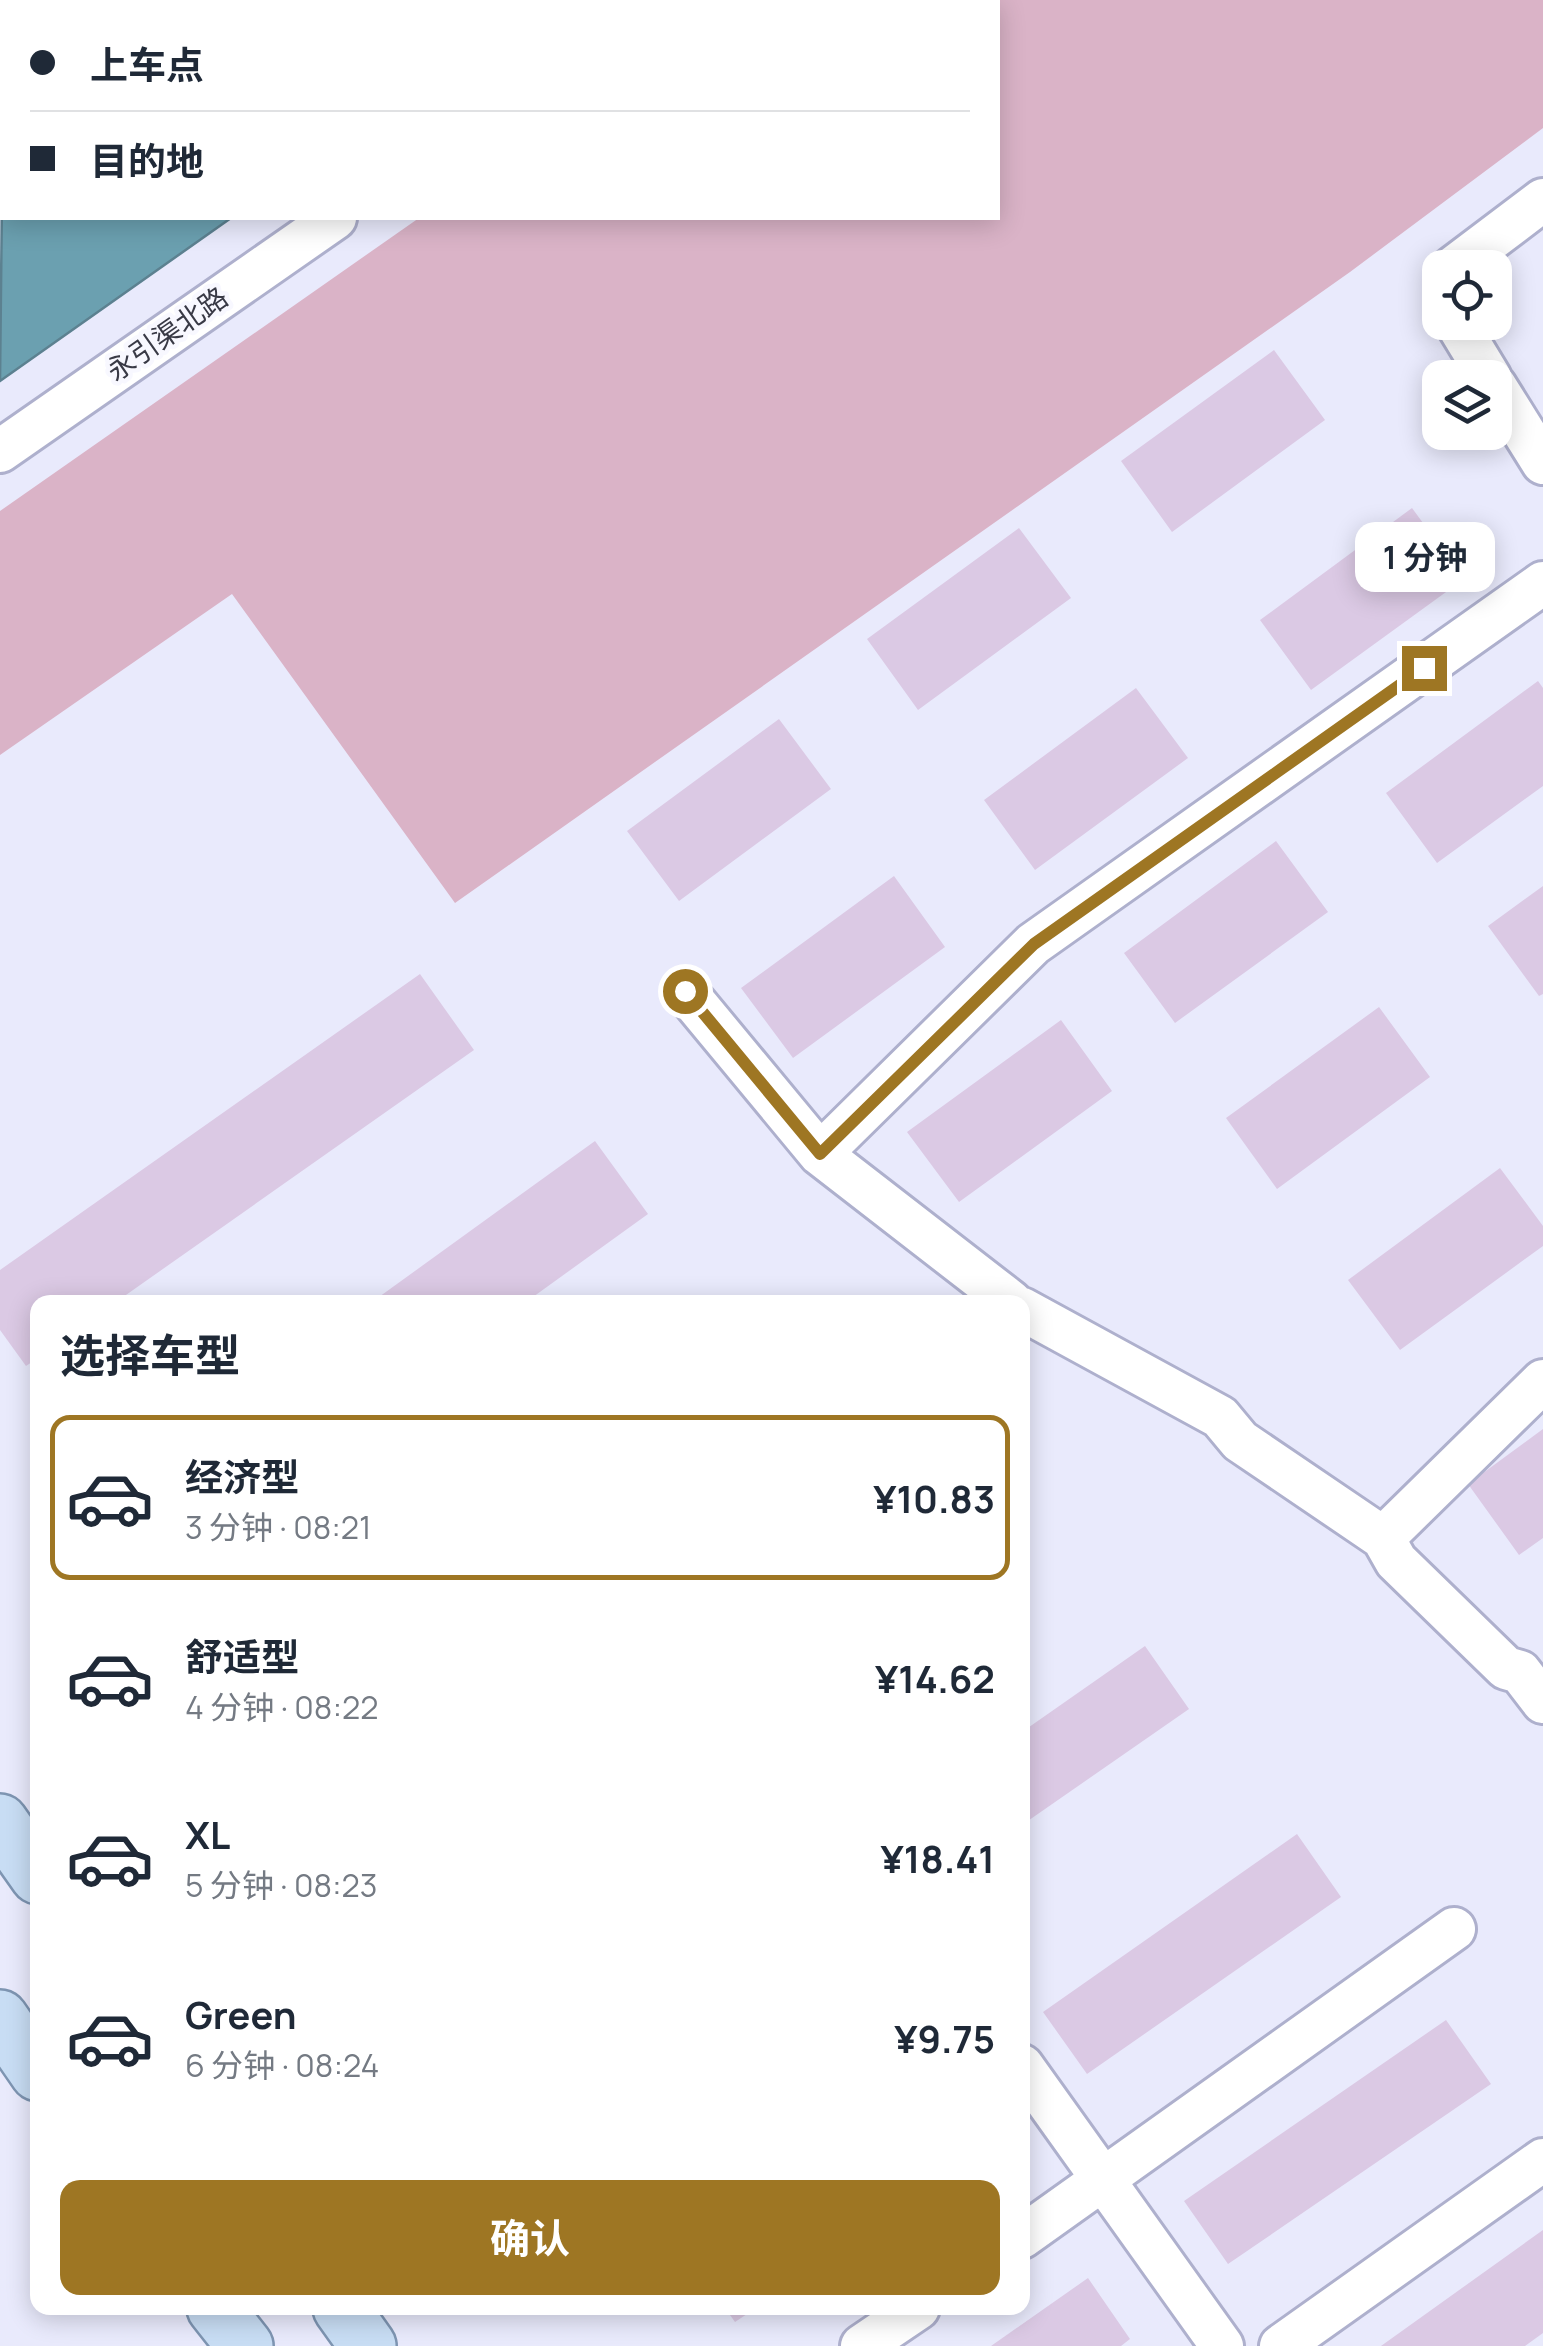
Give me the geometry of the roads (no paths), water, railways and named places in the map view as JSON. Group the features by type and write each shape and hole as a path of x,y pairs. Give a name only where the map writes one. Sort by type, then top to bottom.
{"main road":[{"path":"0,1822 30,1865"},
{"path":"0,2018 30,2061"},
{"path":"221,2315 245,2346"},
{"path":"346,2315 368,2346"}],"street":[{"path":"1477,250 1543,200"},
{"name":"永引渠北路","path":"0,450 331,220"},
{"path":"1512,413 1543,463"},
{"path":"820,1154 1034,944 1543,583"},
{"path":"685,991 820,1154 1002,1295"},
{"path":"1030,1313 1220,1417 1240,1441 1383,1538 1396,1561 1506,1668 1535,1675"},
{"path":"1383,1538 1543,1381"},
{"path":"1030,2232 1454,1929"},
{"path":"1030,2077 1222,2346"},
{"path":"1281,2346 1543,2160"},
{"path":"862,2346 908,2315"}],"water":[{"path":"2,220 228,220 0,381"}]}
